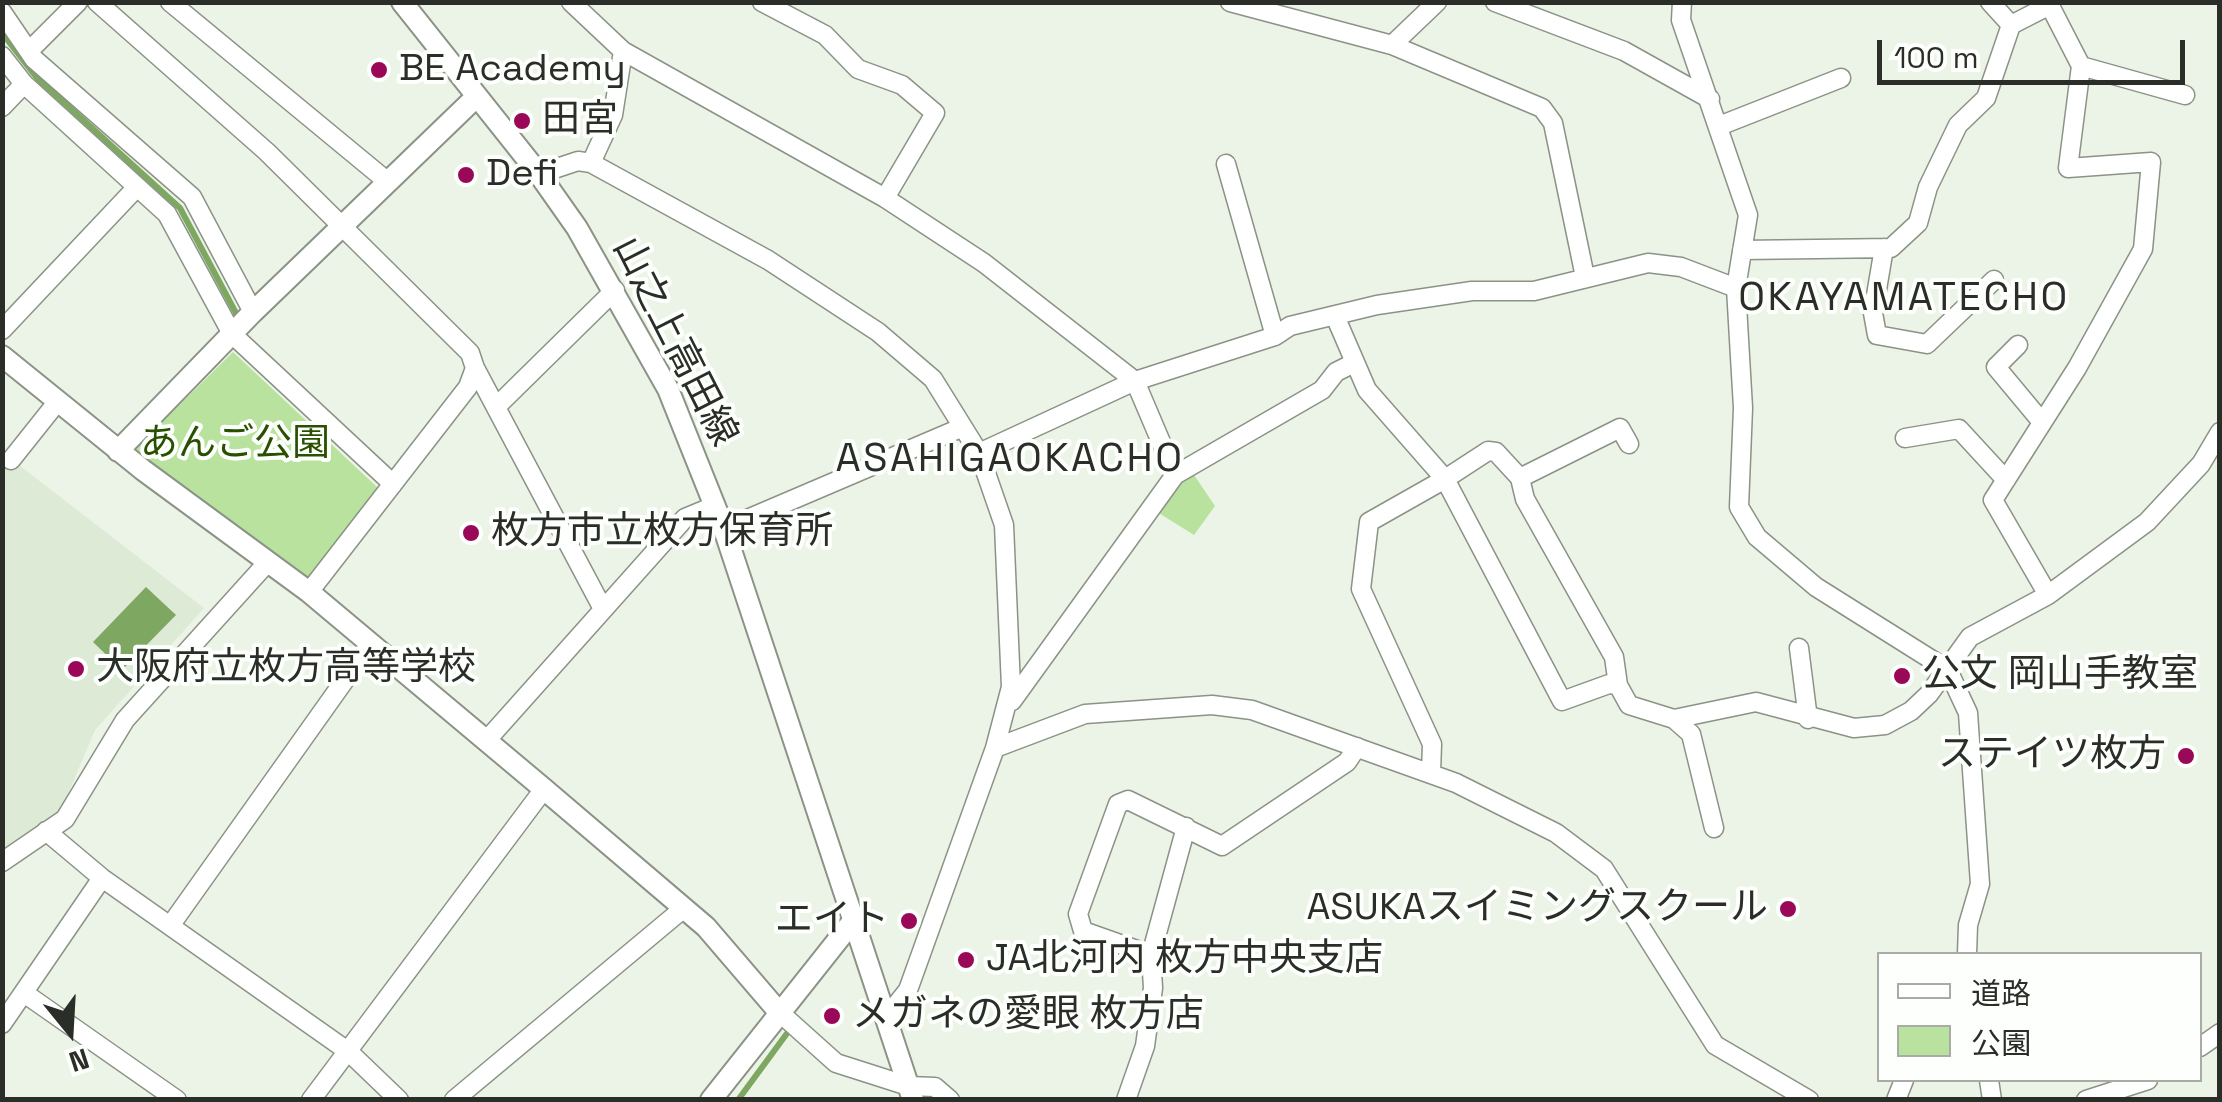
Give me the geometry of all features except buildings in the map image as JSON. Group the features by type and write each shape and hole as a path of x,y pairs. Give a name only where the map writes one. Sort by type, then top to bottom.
{"street":[{"path":"29,51 78,2"},
{"path":"98,2 268,152 470,352 603,609"},
{"path":"170,2 388,182"},
{"name":"山之上高田線","path":"402,2 539,174 614,290 668,388 724,529 910,1093"},
{"path":"571,2 623,51 886,198 984,263 1136,381 1174,475"},
{"path":"762,2 824,35 858,69 902,85 935,113 886,198"},
{"path":"1230,2 1392,44 1542,108 1554,123 1585,277"},
{"path":"1392,44 1437,2"},
{"path":"1495,2 1624,51 1710,99"},
{"path":"1682,2 1681,20 1748,215 1736,288 1743,408 1739,507 1757,537 1816,587 1948,670 1968,713 1970,732 1980,884 1968,925 1967,952"},
{"path":"1990,2 2010,26"},
{"path":"1742,250 1892,248 1918,223 1928,187 1958,125 1986,98 2010,26 2049,4 2081,66 2068,168 2151,162 2143,249 2077,368 1994,500 2048,595"},
{"path":"2,12 29,51 192,197 253,312"},
{"path":"591,164 613,115 623,51"},
{"path":"2,56 24,84 166,214 232,334 393,484"},
{"path":"2081,66 2185,95"},
{"path":"1719,126 1842,78"},
{"path":"2,107 24,84"},
{"path":"118,451 253,312 476,97"},
{"path":"539,174 578,160 591,164 768,260 878,332 933,380 979,452 1004,524 1012,686 995,748 908,990 884,1019"},
{"path":"1226,164 1275,336"},
{"path":"2,330 137,187"},
{"path":"1884,248 1873,313 1878,335 1927,344 1994,280"},
{"path":"979,452 1136,381 1275,336 1290,326 1377,304 1472,291 1534,291 1648,263 1681,267 1736,288"},
{"path":"496,407 614,290"},
{"path":"1335,316 1352,364 1367,390 1444,479 1562,700 1609,684 1618,686"},
{"path":"2018,345 1996,367 2041,420"},
{"path":"2,356 118,451 266,564 309,592 684,908 778,1010 836,1063 910,1093 936,1087 950,1100"},
{"path":"1005,710 1174,475 1322,390 1336,372 1352,364"},
{"path":"309,592 468,387 475,368"},
{"path":"11,460 58,401"},
{"path":"724,529 963,428"},
{"path":"1520,478 1620,429"},
{"path":"1904,438 1959,429 2006,480"},
{"path":"1430,773 1432,744 1361,589 1369,522 1488,451 1496,452 1520,478 1526,499 1614,657 1618,686 1630,705 1674,719 1756,702 1808,719 1854,728 1885,725 1911,711 1948,670 1970,637 2048,595 2147,522 2201,464 2220,432"},
{"path":"486,741 685,518 714,506"},
{"path":"2,862 64,818 124,720 266,564"},
{"path":"170,926 369,646"},
{"path":"1798,648 1808,719"},
{"path":"995,748 1085,714 1169,705 1252,710 1430,773 1556,833 1604,870 1715,1045 1806,1099"},
{"path":"1674,719 1691,734 1714,828"},
{"path":"1152,955 1083,931 1078,914 1118,804 1128,800 1222,846 1347,762 1357,747"},
{"path":"311,1100 544,790"},
{"path":"1126,1100 1145,1046 1153,988 1152,955 1186,827"},
{"path":"46,832 102,878 349,1052 400,1100"},
{"path":"2,1024 102,878"},
{"path":"454,1100 684,908"},
{"path":"710,1100 778,1010 853,921"},
{"path":"24,994 177,1100"},
{"path":"2086,1100 2142,1082"}],"shaded area":[{"name":"大阪府立枚方高等学校","path":"2,452 204,608 95,730 60,813 2,852"},
{"path":"146,587 176,615 122,670 93,642"}],"green space":[{"name":"あんご公園","path":"233,352 378,488 307,581 133,451"},
{"path":"1190,469 1215,506 1194,535 1154,510"}],"waterway":[{"path":"2,33 37,78 180,208 237,315"},
{"path":"738,1100 788,1032"}],"place":[{"name":"BE Academy","path":"379,70"},
{"name":"田宮","path":"522,121"},
{"name":"Defi","path":"466,175"},
{"name":"枚方市立枚方保育所","path":"471,533"},
{"name":"大阪府立枚方高等学校","path":"76,669"},
{"name":"公文 岡山手教室","path":"1902,676"},
{"name":"ステイツ枚方","path":"2186,756"},
{"name":"ASUKAスイミングスクール","path":"1788,909"},
{"name":"エイト","path":"909,921"},
{"name":"JA北河内 枚方中央支店","path":"966,960"},
{"name":"メガネの愛眼 枚方店","path":"832,1016"}],"district":[{"name":"OKAYAMATECHO","path":"1904,299"},
{"name":"ASAHIGAOKACHO","path":"1010,460"}]}
